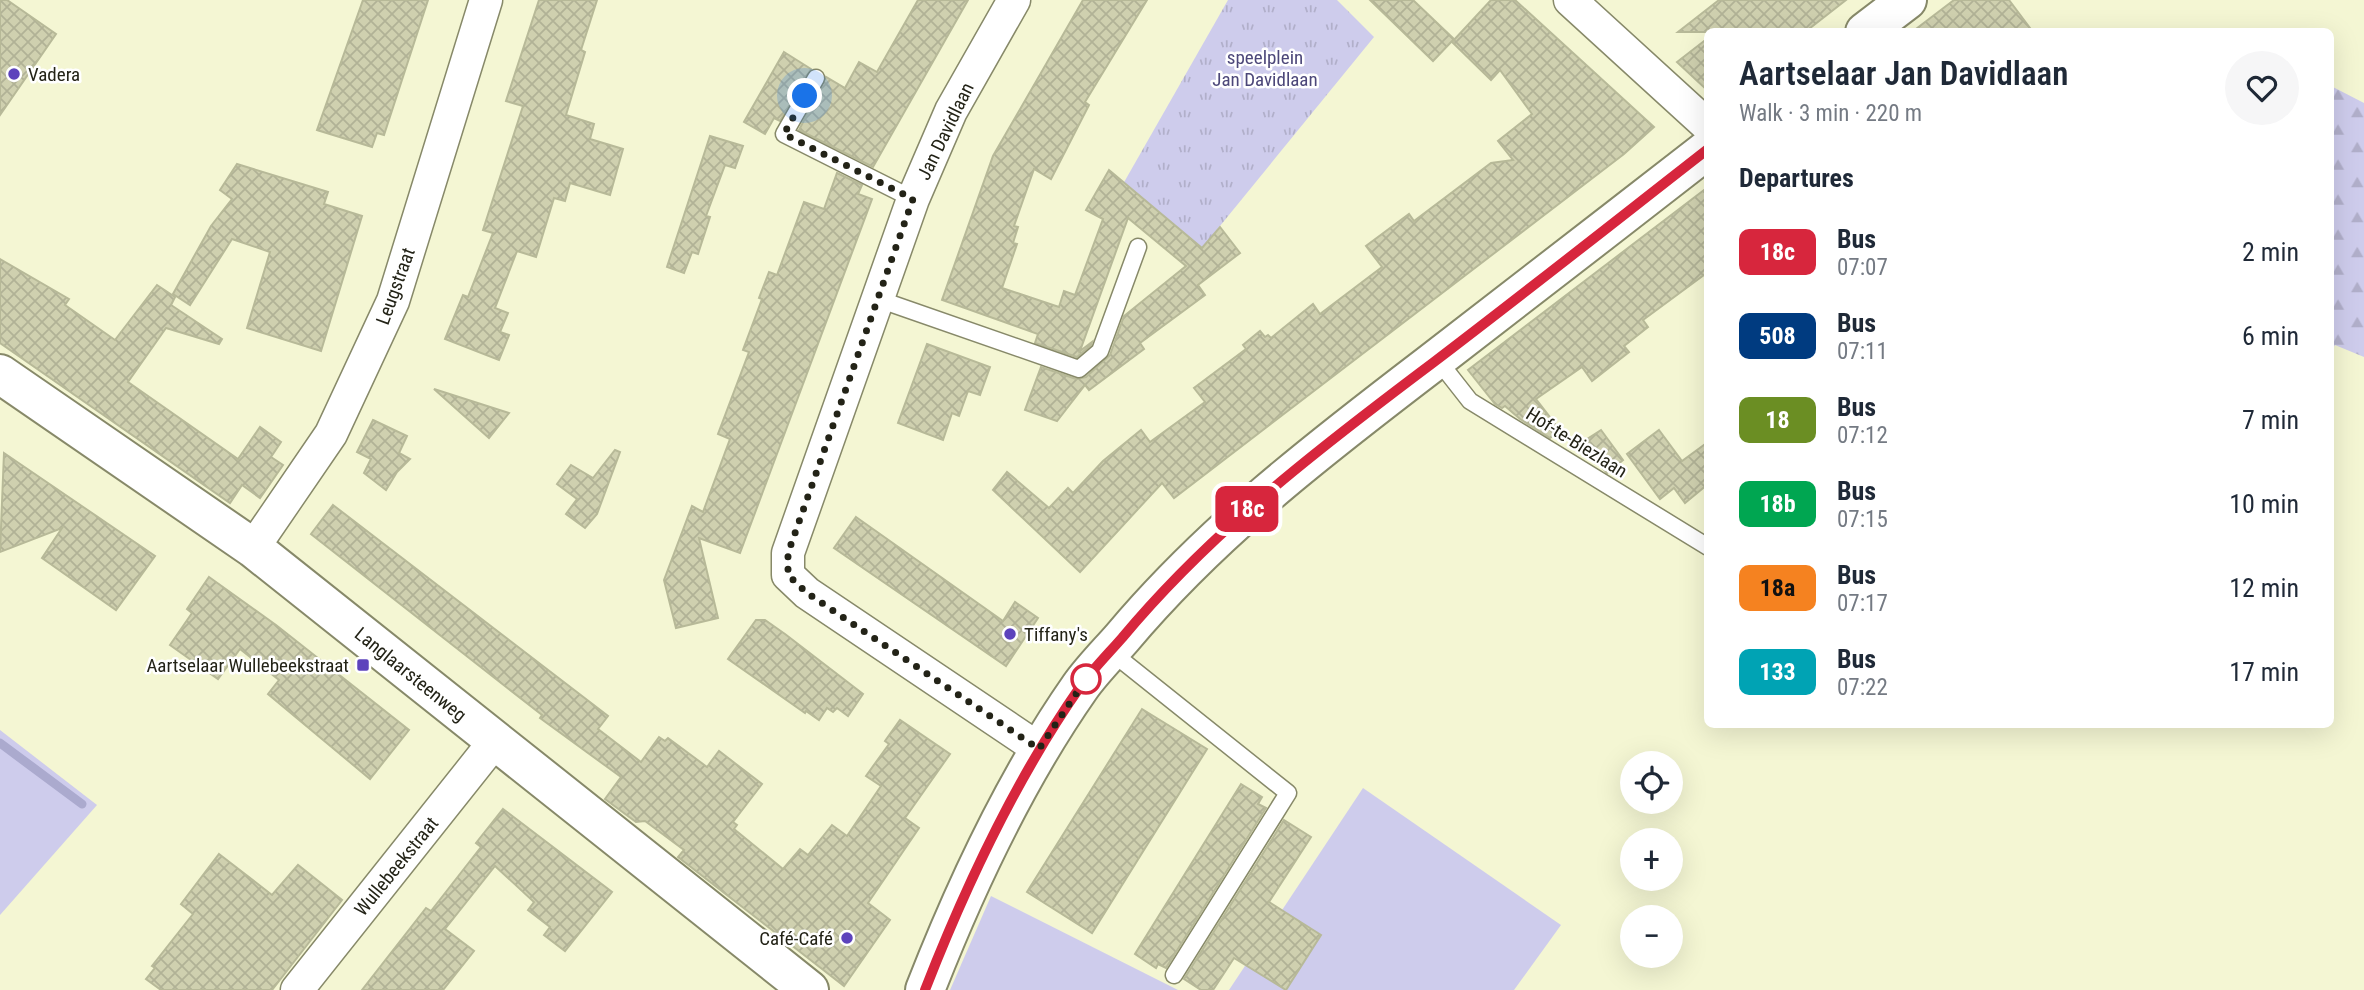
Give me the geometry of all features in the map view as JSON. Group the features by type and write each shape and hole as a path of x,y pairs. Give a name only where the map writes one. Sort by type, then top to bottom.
{"street":[{"name":"Leugstraat","path":"253,548 331,434 393,301 486,0"},
{"name":"Jan Davidlaan","path":"1014,0 951,111 913,199 788,553 788,575 807,593 1039,749"},
{"path":"1570,0 1704,122"},
{"path":"1870,28 1907,0"},
{"path":"925,990 943,942 999,823 1039,749 1082,684 1145,610 1227,526 1295,467 1704,152"},
{"name":"Langlaarsteenweg","path":"0,374 253,548 809,990"},
{"name":"Wullebeekstraat","path":"296,990 495,741"}],"lane":[{"path":"816,78 784,134 913,199"},
{"path":"878,299 1079,369 1100,351 1138,247"},
{"name":"Hof-te-Biezlaan","path":"1437,359 1470,401 1704,540"},
{"path":"1110,651 1288,793 1174,975"}],"green space":[{"name":"speelplein Jan Davidlaan","path":"1228,0 1337,0 1374,37 1202,248 1123,184"},
{"path":"2334,88 2364,103 2364,357 2335,345"},
{"path":"0,730 97,805 0,915"},
{"path":"1363,788 1561,925 1514,990 1229,990"},
{"path":"991,896 1178,990 950,990"}],"building":[{"name":"Vadera","path":"0,0 7,0 56,34 0,115"},
{"path":"363,0 428,0 384,135 377,133 372,147 317,130"},
{"path":"539,0 597,0 581,50 585,52 566,115 594,124 590,139 623,149 610,195 570,183 565,201 554,198 536,257 517,251 495,308 508,313 500,332 509,335 499,360 445,339 463,295 468,297 493,233 483,230 523,106 506,101"},
{"path":"918,0 968,0 873,167 799,130 826,77 845,88 859,62 877,72"},
{"path":"1083,0 1147,0 1085,102 1089,105 1051,179 1034,169 1014,226 1018,227 1013,243 1017,244 1002,288 1059,307 1064,291 1075,295 1103,219 1086,210 1109,170 1202,248 1220,227 1240,253 1198,285 1205,295 1140,343 1144,349 1089,390 1085,385 1057,421 1025,410 1041,367 1076,379 1086,377 1110,355 1124,316 1186,266 1128,218 1080,351 1092,342 1091,345 1077,357 1035,343 1038,334 942,300 993,156"},
{"path":"1370,0 1413,0 1454,39 1433,61"},
{"path":"1491,0 1515,0 1654,127 1624,154 1174,498 1162,483 1080,572 993,490 1007,472 1049,508 1068,488 1073,493 1103,461 1141,430 1150,442 1205,402 1194,388 1246,349 1243,345 1260,331 1265,337 1268,335 1271,338 1313,304 1320,314 1382,267 1366,246 1409,214 1414,221 1491,163 1513,160 1498,141 1532,114 1500,70 1491,80 1452,42"},
{"path":"1719,0 1846,0 1810,28 1704,28 1704,32 1678,32"},
{"path":"1954,0 2009,0 2030,28 1917,28"},
{"path":"1704,41 1704,87 1677,62"},
{"path":"784,52 811,69 780,121 774,118 765,134 744,122"},
{"path":"710,136 743,146 735,168 725,165 706,216 710,217 698,254 692,252 684,273 667,267"},
{"path":"237,164 328,192 324,204 362,216 321,351 247,328 270,252 232,239 190,305 173,294 211,226 232,199 220,190"},
{"path":"837,173 862,185 858,194 872,199 740,553 699,538 718,618 676,628 664,580 692,506 703,512 730,439 718,434 749,352 743,350 762,299 759,298 769,272 777,275 804,202 824,209"},
{"path":"1704,190 1704,275 1643,320 1648,327 1624,346 1629,352 1592,381 1582,367 1536,399 1560,430 1550,438 1505,406 1502,408 1495,404 1468,370"},
{"path":"0,259 69,299 65,305 115,340 157,285 175,297 171,305 222,339 219,344 166,328 128,382 238,459 260,427 281,442 271,457 283,465 260,498 242,485 230,503 0,343"},
{"path":"927,344 990,367 980,395 968,391 959,416 952,413 943,440 898,423"},
{"path":"434,389 509,413 489,438"},
{"path":"373,420 407,436 399,453 410,459 397,472 386,490 364,473 371,459 357,452"},
{"path":"1601,430 1623,460 1607,473 1581,443"},
{"path":"1659,430 1682,461 1704,445 1704,487 1685,503 1674,488 1660,499 1627,454"},
{"path":"615,450 620,452 597,514 585,528 566,514 577,499 557,484 571,465 593,478"},
{"path":"4,453 155,556 116,610 42,558 62,528 0,552"},
{"path":"333,505 608,716 598,729 641,762 659,737 665,741 668,738 707,767 719,751 762,784 733,822 737,825 734,829 783,869 800,849 808,855 832,825 847,836 881,786 866,776 889,744 885,741 900,720 950,754 905,818 919,828 868,903 890,920 844,986 678,857 684,850 645,821 636,822 605,799 621,777 540,718 542,715 311,534"},
{"path":"856,517 1003,621 1015,602 1038,618 1006,666 834,548"},
{"path":"209,577 276,625 409,730 370,779 268,694 279,680 240,649 218,679 170,645 192,613 187,609"},
{"path":"756,620 765,620 863,694 848,716 837,708 833,712 827,708 819,720 728,659"},
{"path":"1142,709 1207,749 1092,933 1027,892"},
{"path":"1241,784 1262,797 1258,804 1266,808 1166,968 1158,964 1156,968 1135,954"},
{"path":"503,809 612,892 565,951 544,935 550,927 528,910 534,902 495,866 445,929 474,951 443,990 362,990 426,908 431,911 481,847 476,843"},
{"path":"1284,820 1311,837 1269,902 1321,935 1286,990 1234,958 1213,990 1201,990 1184,979"},
{"path":"219,854 272,895 298,865 342,900 272,990 161,990 146,979 155,968 152,966 193,914 181,904"}],"waterway":[{"path":"0,743 82,804"}],"bus line":[{"name":"18c","path":"925,990 943,942 999,823 1039,749 1082,684 1145,610 1227,526 1295,467 1704,152"}],"place":[{"name":"Vadera","path":"14,74"},
{"name":"Tiffany's","path":"1010,634"},
{"name":"Aartselaar Wullebeekstraat","path":"363,665"},
{"name":"Café-Café","path":"847,938"}],"route":[{"path":"805,96 784,134 913,199 788,553 788,575 807,593 1039,749 1086,679"}]}
